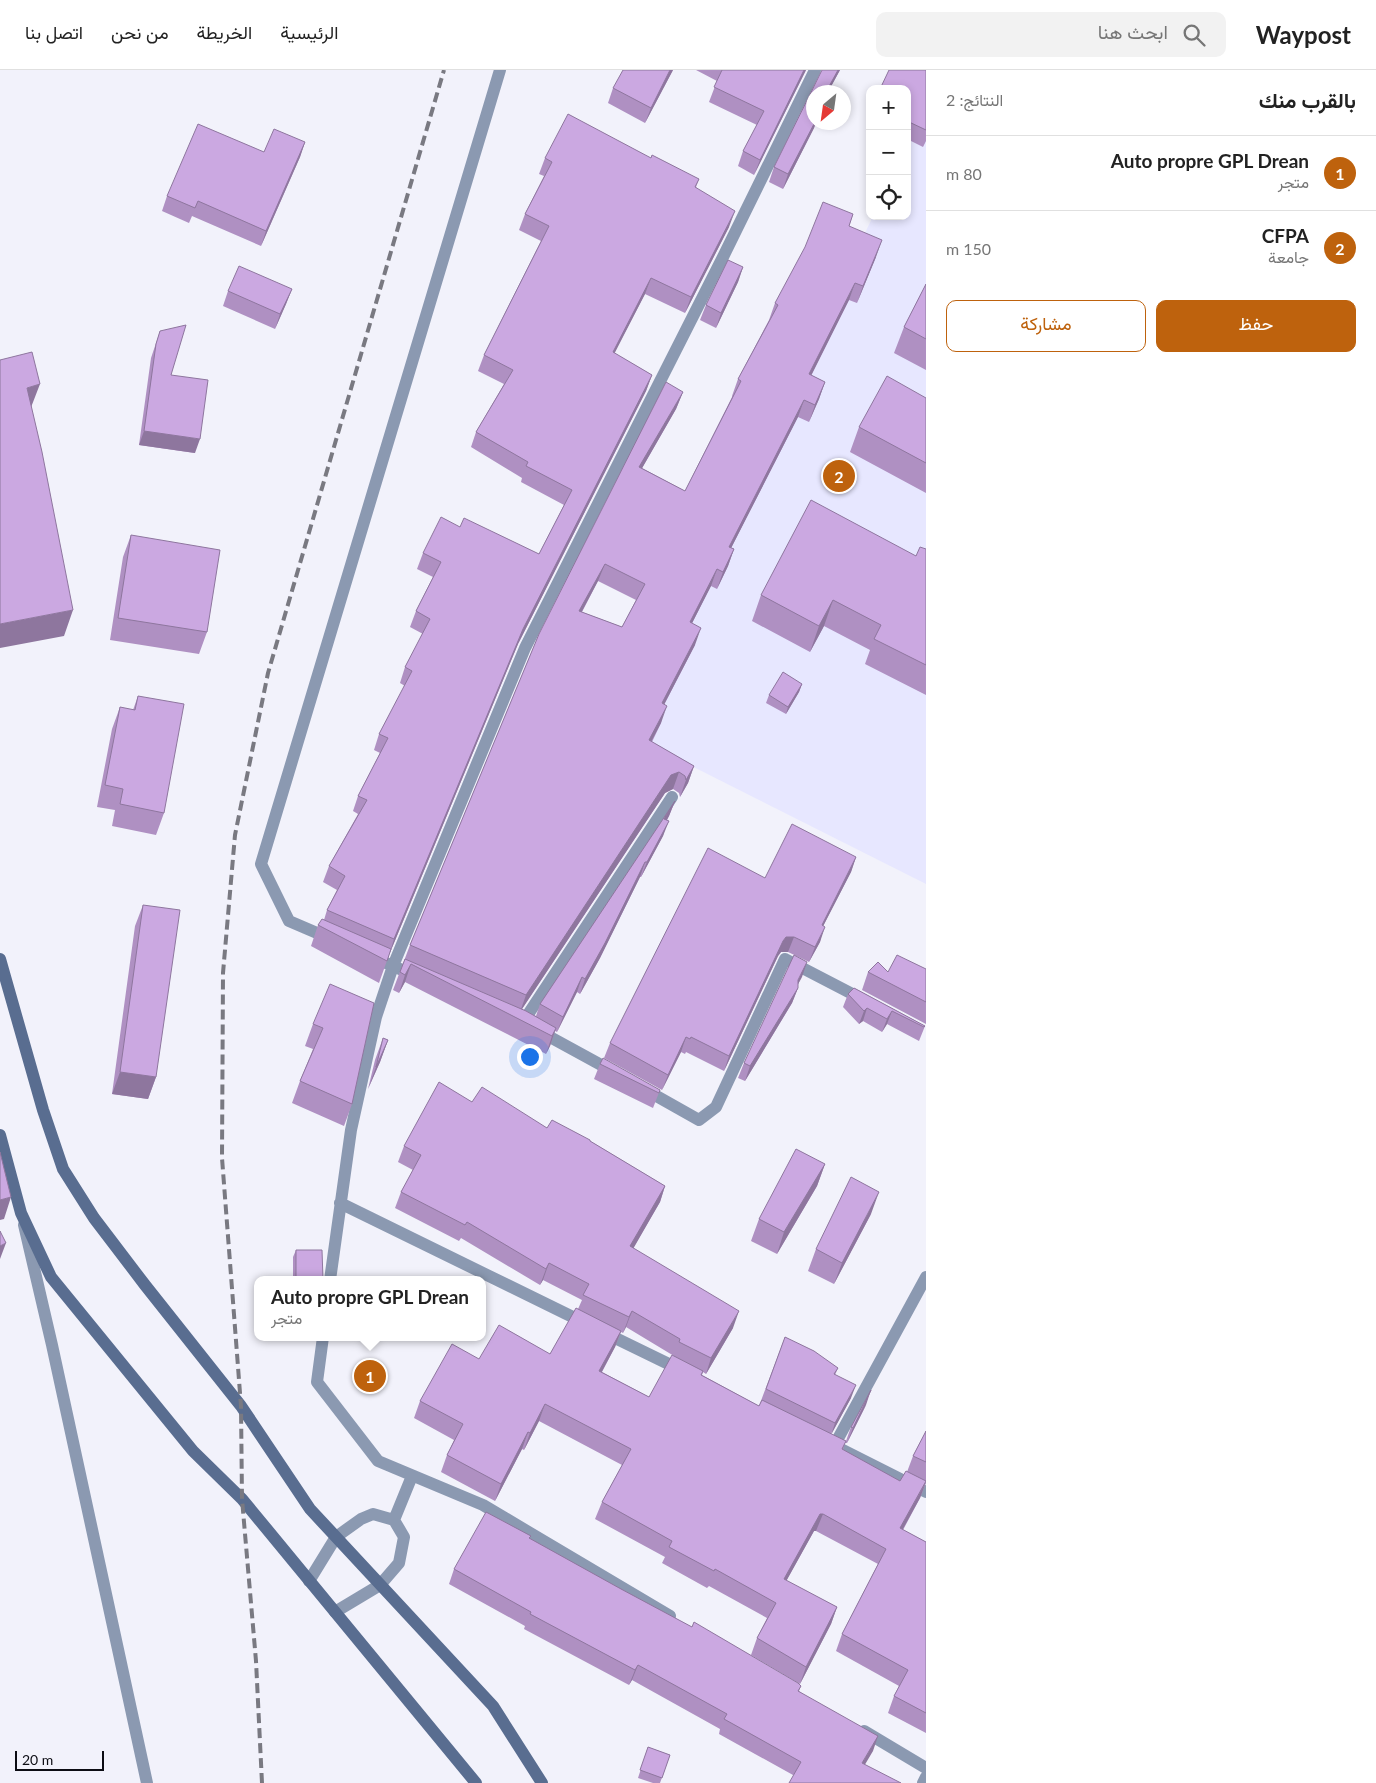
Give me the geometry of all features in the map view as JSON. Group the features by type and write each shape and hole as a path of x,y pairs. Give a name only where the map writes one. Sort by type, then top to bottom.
{"main road":[{"path":"0,959 43,1110 63,1169 100,1225 145,1285 241,1406 310,1509 493,1706 542,1783"},
{"path":"0,1135 21,1213 52,1278 193,1451 242,1499 476,1783"}],"street":[{"path":"341,944 290,921 261,864 500,70"},
{"path":"331,1276 351,1130 376,1017 393,966 525,648 724,255 815,70"},
{"path":"672,797 519,1020 700,1120 716,1107 785,958 873,1005"},
{"path":"359,951 428,981"},
{"path":"340,1203 693,1376"},
{"path":"21,1213 52,1345 147,1783"},
{"path":"834,1446 926,1277"},
{"path":"322,1341 317,1382 378,1461 483,1505 679,1622"},
{"path":"817,1437 926,1492"},
{"path":"394,1520 412,1476"},
{"path":"309,1580 336,1537 361,1519 373,1514 394,1520 404,1536 399,1563 380,1585 336,1612"},
{"path":"849,1723 926,1768"},
{"path":"923,1783 926,1777"}],"shaded area":[{"path":"926,104 926,884 630,735 871,220 911,220 911,136"}],"building":[{"path":"623,70 670,70 651,108 613,88"},
{"path":"722,70 804,70 760,160 743,151 764,111 714,87"},
{"path":"822,70 838,70 830,85 815,85"},
{"path":"889,70 926,70 926,130 911,123 911,85 882,85"},
{"path":"806,102 806,130 811,130 788,174 774,167"},
{"path":"568,114 651,158 652,155 699,179 695,187 735,211 691,297 651,278 613,352 652,375 523,629 394,939 327,910 345,876 329,866 367,800 358,796 388,738 379,734 412,671 405,667 430,619 416,611 441,562 423,553 441,517 460,527 464,518 539,554 572,490 526,466 528,462 476,432 513,370 484,355 549,226 525,214 552,162 545,158"},
{"path":"198,124 264,152 274,129 305,142 266,231 198,201 195,208 167,196"},
{"path":"823,202 853,214 849,226 882,240 863,286 855,283 809,374 825,382 815,405 804,400 729,547 734,549 723,572 717,569 690,622 701,628 662,703 667,706 649,740 694,766 686,780 685,776 679,772 671,775 526,995 410,945 539,634 666,382 683,392 639,467 685,491 741,381 738,379 778,305 775,303 805,247","holes":["605,564 645,584 622,627 579,611"]},
{"path":"728,260 743,267 721,313 706,305"},
{"path":"239,266 292,289 280,314 228,291"},
{"path":"926,284 926,339 904,327"},
{"path":"186,325 171,375 208,380 200,439 144,431 156,344 160,331"},
{"path":"32,352 40,384 27,388 42,452 73,610 0,624 0,360"},
{"path":"887,376 926,398 926,463 859,427"},
{"path":"811,500 916,556 920,547 926,549 926,665 874,639 881,625 833,600 819,626 761,595"},
{"path":"131,535 220,550 207,632 118,618"},
{"path":"783,672 802,684 788,707 769,695"},
{"path":"138,696 184,704 164,813 120,804 123,789 105,785 120,707 135,710"},
{"path":"675,801 664,819 669,821 647,862 645,862 585,979 582,977 563,1017 540,1004"},
{"path":"792,824 856,857 822,925 825,927 815,947 794,937 786,937 783,941 729,1056 691,1037 690,1039 686,1037 668,1075 610,1043 708,848 765,878"},
{"path":"143,905 180,910 156,1077 120,1072"},
{"path":"322,919 391,949 387,961 318,925"},
{"path":"794,955 807,962 798,980 798,988 750,1066 744,1063"},
{"path":"897,955 926,969 926,1002 868,972 878,962 888,972"},
{"path":"405,959 526,1011 556,1028 552,1036 411,964 405,975 400,972"},
{"path":"330,984 374,1003 352,1104 300,1081 323,1028 313,1024"},
{"path":"854,988 925,1026 892,1011 887,1019 867,1008 864,1011 848,994"},
{"path":"383,1038 388,1040 376,1067"},
{"path":"603,1058 660,1090 659,1093 600,1064"},
{"path":"439,1082 472,1102 482,1087 547,1128 552,1120 590,1140 665,1186 630,1246 739,1311 711,1358 679,1342 680,1339 632,1311 629,1317 583,1295 589,1284 549,1263 546,1269 467,1222 465,1225 401,1192 421,1155 404,1146"},
{"path":"796,1149 825,1164 784,1232 759,1219"},
{"path":"0,1152 11,1197 0,1200"},
{"path":"851,1177 879,1192 842,1263 816,1249"},
{"path":"0,1231 6,1243 0,1246"},
{"path":"296,1250 322,1250 323,1276 296,1276"},
{"path":"576,1308 621,1331 599,1371 649,1397 672,1355 703,1371 701,1375 759,1406 762,1400 846,1441 842,1449 900,1481 906,1471 926,1481 900,1528 926,1542 926,1713 894,1696 908,1670 842,1634 886,1549 823,1514 820,1514 784,1579 837,1607 806,1667 757,1638 776,1603 715,1569 714,1571 669,1547 672,1541 602,1502 631,1449 545,1404 501,1484 447,1455 463,1424 420,1401 452,1344 479,1359 499,1325 550,1354"},
{"path":"785,1337 814,1351 838,1368 834,1374 856,1385 835,1423 766,1389"},
{"path":"871,1390 853,1428 851,1427"},
{"path":"926,1431 926,1462 913,1456"},
{"path":"486,1512 531,1536 529,1538 692,1627 694,1622 798,1683 801,1686 798,1691 878,1736 862,1763 901,1783 789,1783 801,1762 724,1719 727,1714 638,1665 635,1670 530,1614 531,1612 454,1569"},
{"path":"648,1747 670,1755 662,1778 640,1770"}],"railway":[{"path":"262,1783 256,1661 242,1499 241,1406 222,1158 223,973 235,835 268,673 444,70"}],"place":[{"name":"CFPA","path":"839,476"},
{"name":"Auto propre GPL Drean","path":"370,1376"}]}
